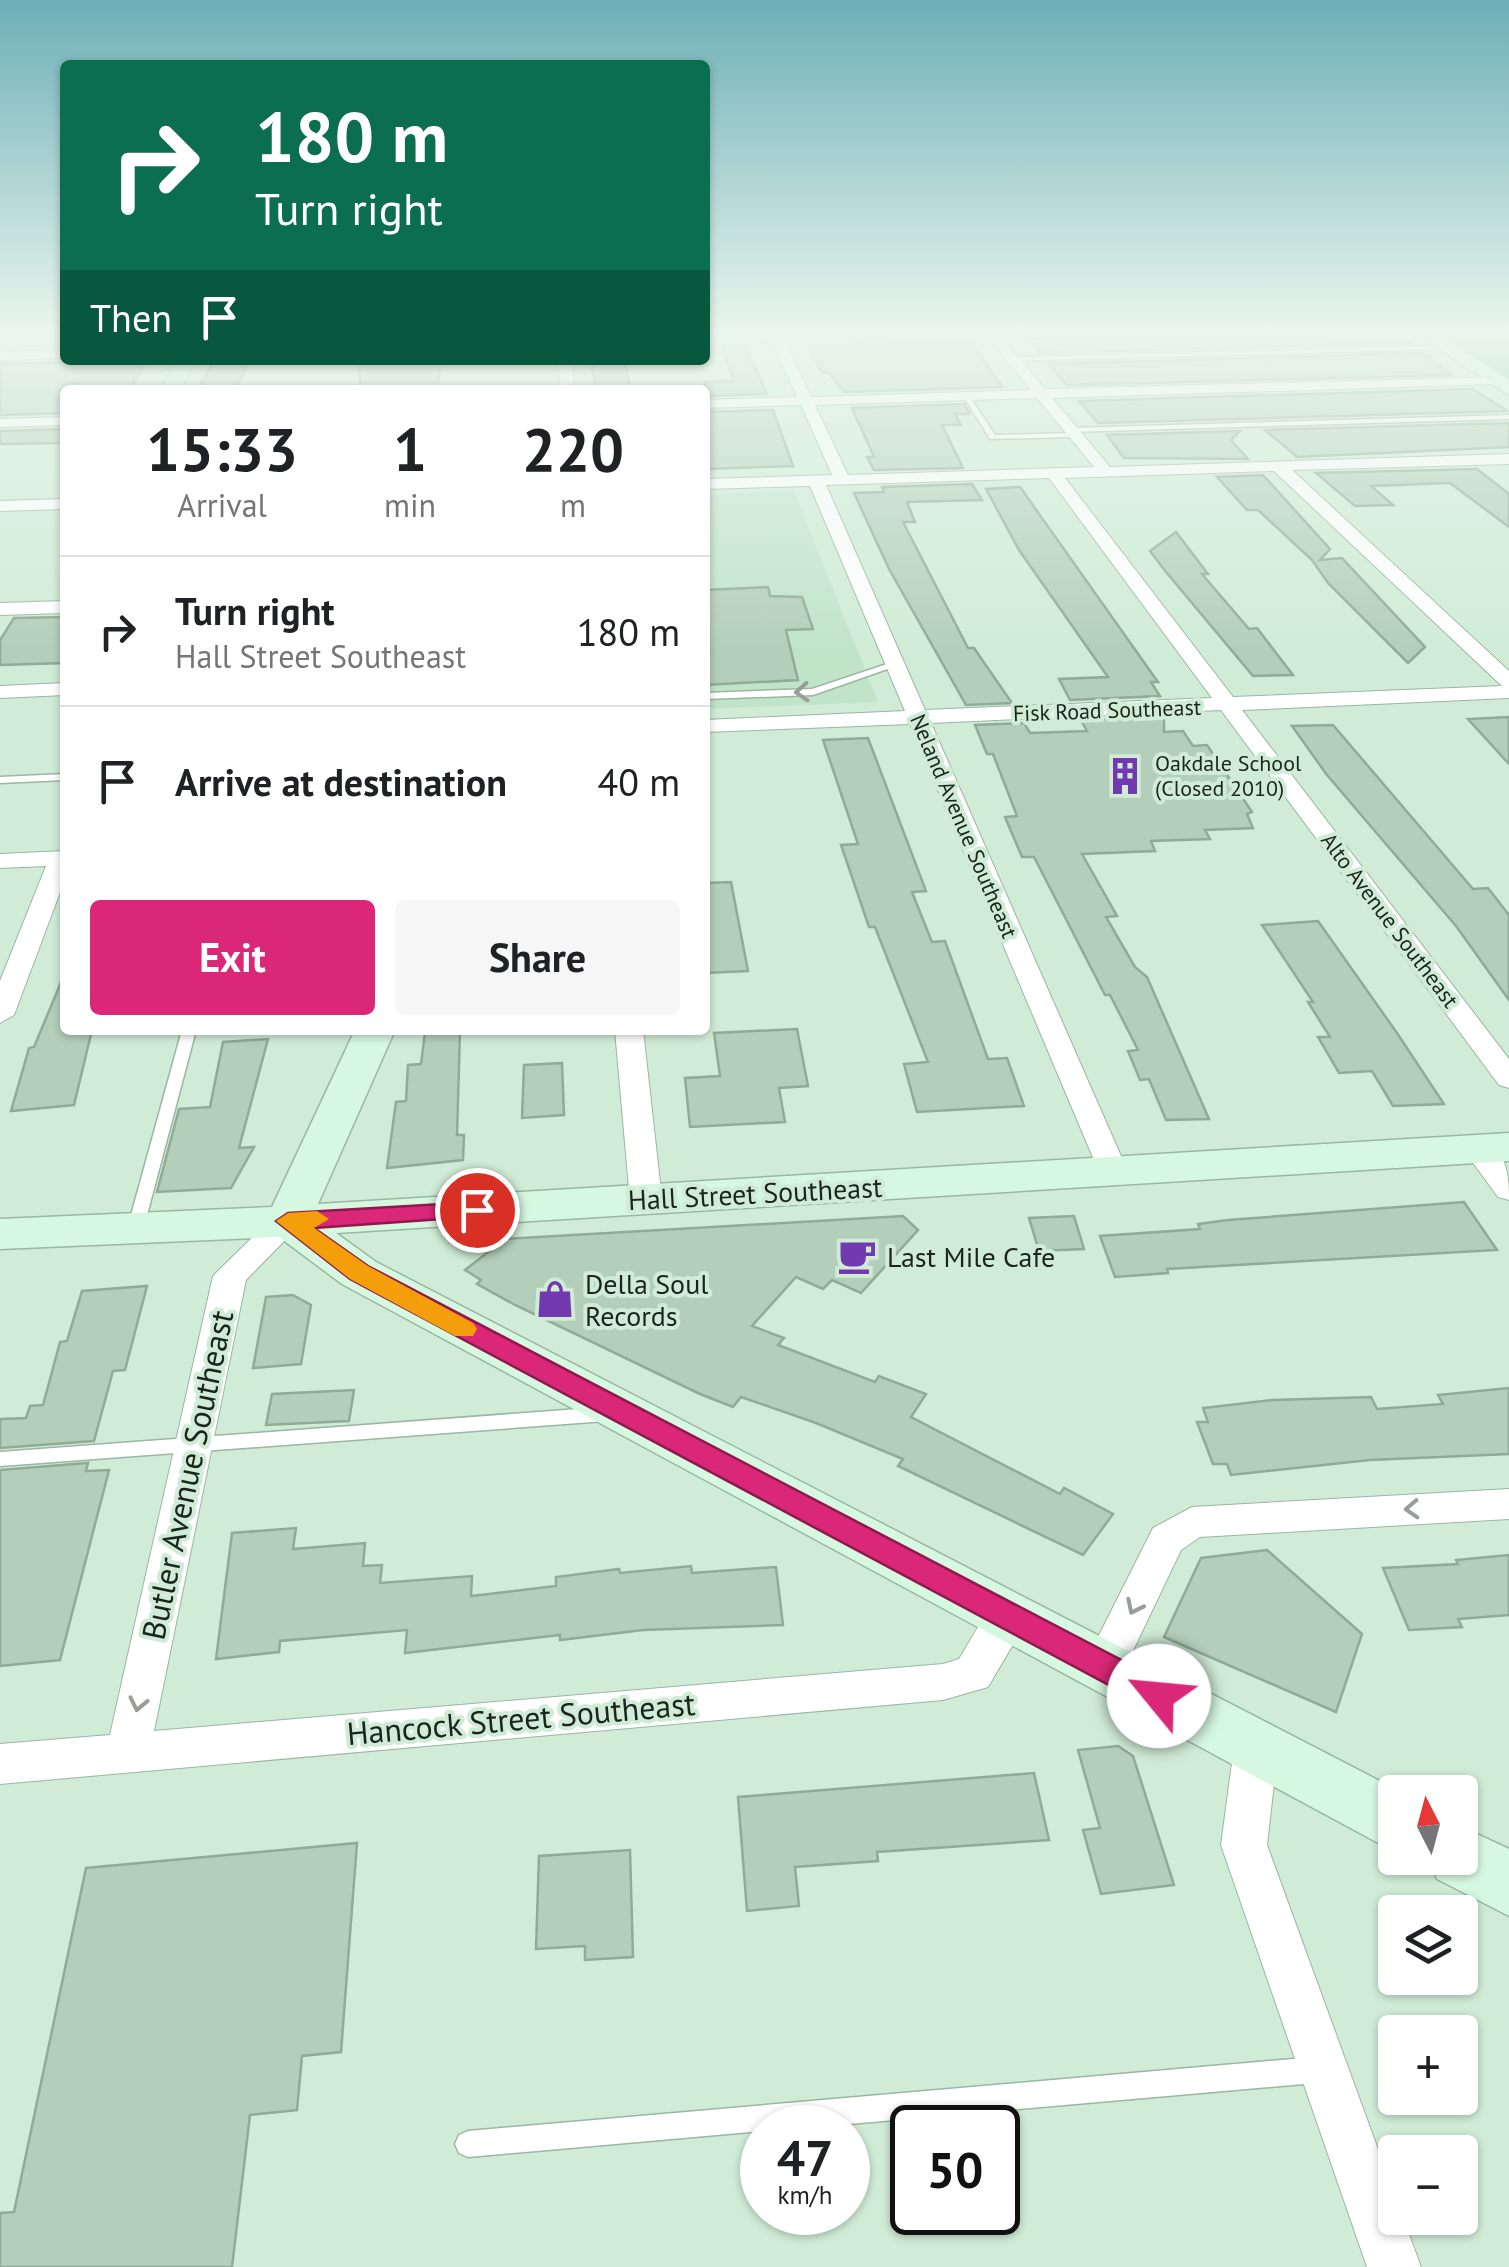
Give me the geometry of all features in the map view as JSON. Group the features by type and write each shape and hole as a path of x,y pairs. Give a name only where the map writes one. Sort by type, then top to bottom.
{"main road":[{"path":"373,1035 288,1221 359,1272 1378,1813"},
{"name":"Hall Street Southeast","path":"0,1234 135,1230 1494,1148"},
{"path":"1478,1867 1509,1884"}],"street":[{"path":"823,439 842,480"},
{"path":"1079,439 1106,472"},
{"path":"710,484 1509,459"},
{"path":"1486,460 1509,477"},
{"path":"1278,466 1509,682"},
{"name":"Alto Avenue Southeast","path":"1053,473 1509,1080"},
{"name":"Neland Avenue Southeast","path":"816,480 1113,1172"},
{"path":"0,506 60,504"},
{"path":"0,609 60,607"},
{"path":"0,692 60,689"},
{"name":"Fisk Road Southeast","path":"710,726 1509,692"},
{"path":"0,861 60,858"},
{"path":"0,1015 60,865"},
{"path":"630,1035 646,1200"},
{"path":"1494,1148 1509,1190"},
{"name":"Butler Avenue Southeast","path":"128,1753 230,1276 288,1221"},
{"path":"1104,1667 1168,1539 1192,1522 1509,1504"},
{"name":"Hancock Street Southeast","path":"0,1764 942,1682 973,1674 986,1660 1010,1617"},
{"path":"1256,1748 1244,1845 1394,2267"}],"lane":[{"path":"710,696 813,692 894,665"},
{"path":"0,780 60,777"},
{"path":"135,1230 188,1035"},
{"path":"0,1459 620,1413"},
{"path":"468,2144 1324,2070"}],"shaded area":[{"path":"794,491 878,702 710,709 710,494"}],"building":[{"path":"0,439 60,439 60,443 0,444"},
{"path":"710,439 783,439 793,466 710,469"},
{"path":"866,439 949,439 963,468 874,470 867,457 874,457"},
{"path":"1110,439 1232,439 1248,459 1124,458"},
{"path":"1275,439 1509,439 1509,447 1297,457"},
{"path":"1477,469 1509,494 1509,527 1450,483 1371,486 1393,505 1355,506 1316,473"},
{"path":"1263,475 1330,549 1320,560 1342,558 1425,647 1408,663 1328,583 1312,560 1258,510 1247,510 1217,477"},
{"path":"972,484 982,500 907,502 915,522 903,522 968,648 974,648 1012,703 966,705 889,569 854,493 884,492 882,487"},
{"path":"1020,487 1158,682 1151,682 1160,696 1070,700 1059,679 1108,677 1019,550 986,489"},
{"path":"1176,532 1208,574 1202,574 1249,629 1257,628 1293,675 1253,676 1166,572 1150,551"},
{"path":"768,587 770,596 802,597 813,629 786,630 798,680 710,685 710,590"},
{"path":"60,617 60,663 0,665 0,640 14,618"},
{"name":"Oakdale School (Closed 2010)","path":"1164,716 1164,732 1183,731 1193,746 1207,745 1252,812 1247,814 1253,828 1205,830 1210,839 1151,841 1155,851 1082,854 1117,916 1106,917 1135,967 1147,977 1209,1119 1166,1120 1149,1079 1140,1080 1128,1051 1138,1050 1110,995 1105,995 1034,857 1022,857 1005,817 1017,816 993,754 987,754 975,725 1024,723 1030,733 1087,731 1081,720"},
{"path":"1509,717 1509,764 1468,719"},
{"path":"1333,725 1473,889 1488,888 1509,915 1509,1000 1456,926 1327,775 1292,726"},
{"path":"868,738 926,891 912,892 932,942 945,941 988,1059 1007,1058 1024,1106 917,1112 904,1064 928,1062 875,927 869,927 841,845 858,844 823,740"},
{"path":"731,882 748,971 710,973 710,883"},
{"path":"1318,921 1444,1104 1393,1106 1372,1071 1339,1073 1318,1037 1330,1037 1308,1002 1313,1002 1262,925"},
{"path":"60,985 60,1035 91,1035 74,1105 11,1111 29,1048 34,1047"},
{"path":"797,1029 808,1086 779,1088 785,1122 690,1127 685,1078 720,1076 714,1033"},
{"path":"425,1035 460,1035 457,1135 464,1135 463,1160 387,1168 396,1102 406,1101 408,1065 421,1064"},
{"path":"268,1039 239,1148 254,1147 231,1188 157,1192 179,1109 210,1107 223,1042"},
{"path":"562,1063 564,1115 522,1118 524,1065"},
{"path":"1464,1202 1497,1250 1167,1269 1168,1273 1115,1277 1100,1236 1200,1229 1198,1224 1228,1220"},
{"path":"903,1216 918,1230 861,1293 832,1280 823,1289 796,1277 752,1326 784,1338 778,1345 875,1382 879,1376 926,1394 911,1417 1060,1494 1064,1488 1113,1514 1083,1555 898,1466 903,1459 741,1397 733,1407 700,1394 515,1305 477,1284 481,1280 465,1270 505,1239"},
{"path":"1074,1216 1084,1249 1039,1251 1029,1218"},
{"path":"147,1286 125,1370 113,1371 94,1441 0,1448 0,1419 26,1418 30,1406 43,1405 60,1342 67,1341 82,1291"},
{"path":"293,1295 311,1305 301,1364 253,1368 266,1297"},
{"path":"1509,1388 1509,1454 1370,1460 1231,1475 1227,1464 1213,1464 1197,1422 1208,1422 1203,1408 1273,1400 1371,1397 1377,1409 1443,1404 1438,1395"},
{"path":"354,1390 349,1421 266,1425 272,1394"},
{"path":"88,1463 86,1471 109,1470 60,1660 0,1666 0,1470"},
{"path":"296,1528 293,1549 365,1543 363,1566 382,1565 380,1583 472,1576 471,1596 556,1586 556,1577 619,1569 620,1573 691,1566 692,1573 776,1567 783,1625 643,1630 560,1640 560,1635 405,1653 407,1630 280,1641 279,1652 216,1659 232,1533"},
{"path":"1267,1550 1362,1634 1336,1712 1164,1637 1201,1558"},
{"path":"1509,1555 1509,1615 1458,1619 1462,1627 1409,1630 1383,1568 1458,1564 1456,1560"},
{"path":"1118,1746 1133,1756 1174,1885 1101,1894 1083,1830 1100,1828 1078,1750"},
{"path":"1034,1773 1049,1840 877,1852 878,1861 795,1867 799,1906 747,1911 738,1797"},
{"path":"357,1843 341,2052 302,2056 297,2110 250,2115 232,2267 0,2267 0,2213 14,2212 86,1868"},
{"path":"630,1850 633,1957 585,1960 585,1946 536,1949 539,1856"}],"slow traffic":[{"path":"317,1219 288,1221 359,1272 464,1329"}],"place":[{"name":"Oakdale School (Closed 2010)","path":"1125,776"},
{"name":"Last Mile Cafe","path":"857,1256"},
{"name":"Della Soul Records","path":"555,1299"}],"route":[{"path":"477,1210 288,1221 359,1272 1159,1696"}]}
